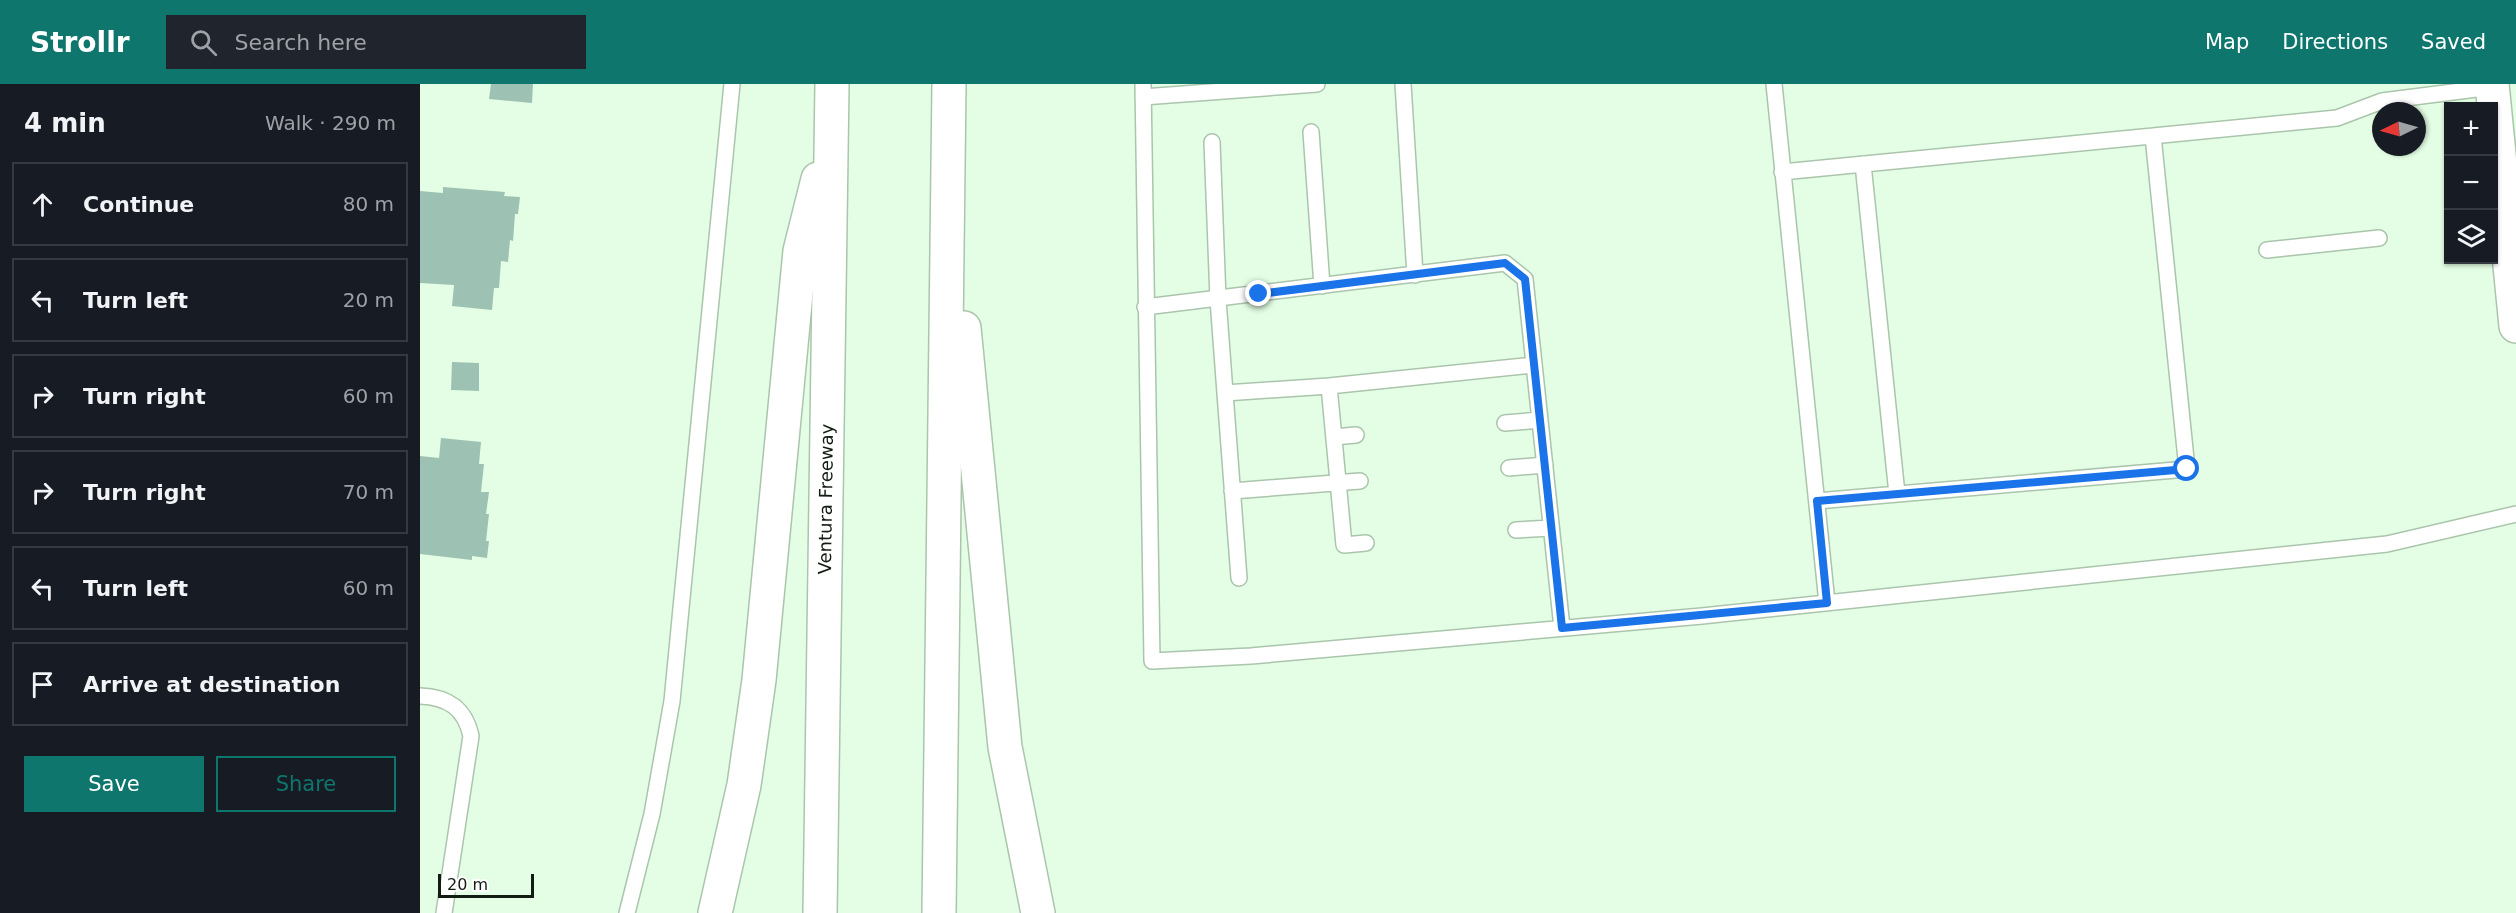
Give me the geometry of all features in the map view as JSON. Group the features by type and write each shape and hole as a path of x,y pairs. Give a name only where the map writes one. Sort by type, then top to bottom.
{"main road":[{"name":"Ventura Freeway","path":"820,913 832,84"},
{"path":"939,913 949,84"},
{"path":"2492,86 2516,326"},
{"path":"715,913 744,784 759,680 800,251 831,131"},
{"path":"947,162 1005,747 1038,913"}],"lane":[{"path":"627,913 651,814 672,700 732,84"},
{"path":"1317,84 1143,90 1152,661 1251,657 1827,603 2387,544 2516,514"},
{"path":"1403,84 1415,274"},
{"path":"1774,84 1827,603"},
{"path":"1782,171 2337,118 2395,91 2492,86"},
{"path":"1311,132 1322,286"},
{"path":"1817,501 2187,469 2153,135"},
{"path":"1212,142 1218,299 1239,578"},
{"path":"1863,164 1897,494"},
{"path":"2267,250 2379,238"},
{"path":"1145,307 1505,263 1525,279 1562,628"},
{"path":"1225,393 1329,386 1534,366"},
{"path":"1329,386 1344,545 1366,543"},
{"path":"1505,423 1540,420"},
{"path":"1334,437 1356,435"},
{"path":"1509,468 1545,465"},
{"path":"1232,491 1360,481"},
{"path":"1516,530 1551,528"},
{"path":"420,696 434,697 454,705 462,713 471,736 444,913"}],"building":[{"path":"491,84 533,84 532,103 489,99"},
{"path":"443,187 505,192 504,196 520,197 518,214 515,214 513,241 510,240 508,262 501,261 499,288 494,288 492,310 452,306 454,285 420,283 420,191 443,193"},
{"path":"452,362 479,363 479,391 451,390"},
{"path":"441,438 481,442 479,464 484,464 481,492 489,492 486,514 489,514 487,558 472,556 472,560 420,554 420,456 439,458"}],"route":[{"path":"1259,294 1505,263 1525,279 1562,628 1827,603 1817,501 2187,469"}]}
